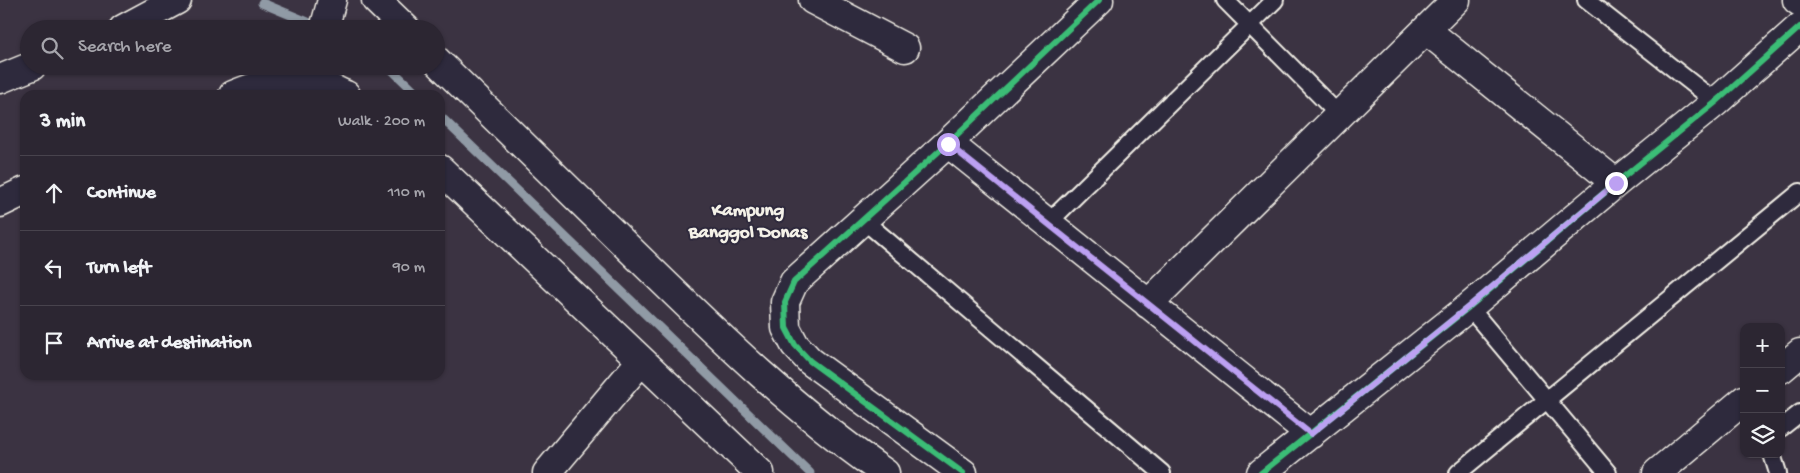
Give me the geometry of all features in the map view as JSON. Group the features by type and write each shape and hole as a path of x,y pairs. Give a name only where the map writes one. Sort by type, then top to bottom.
{"street":[{"path":"140,20 177,0"},
{"path":"326,20 332,0"},
{"path":"376,0 397,20"},
{"path":"813,0 905,48"},
{"path":"964,473 810,361 795,345 786,328 785,302 794,282 948,144 1099,0"},
{"path":"1148,304 1456,0"},
{"path":"1260,473 1468,307 1716,102 1800,27"},
{"path":"1426,30 1616,183"},
{"path":"445,69 729,344 829,432 885,473"},
{"path":"0,79 20,71"},
{"path":"248,90 278,80 302,75"},
{"path":"315,75 338,90"},
{"path":"948,144 1311,434"},
{"path":"445,174 760,473"},
{"path":"0,203 20,193"},
{"path":"1782,368 1800,353"},
{"path":"546,473 641,361"},
{"path":"1657,473 1740,403"}],"lane":[{"path":"1225,0 1339,115"},
{"path":"1048,223 1276,0"},
{"path":"1586,0 1716,102"},
{"path":"1458,473 1800,192"},
{"path":"863,220 1162,473"},
{"path":"1468,307 1608,473"},
{"path":"1785,425 1800,413"},
{"path":"1773,458 1778,473"}],"waterway":[{"path":"262,3 303,20"},
{"path":"397,75 413,90"},
{"path":"445,121 810,473"}],"cycle path":[{"path":"963,473 810,361 795,345 786,328 785,302 794,282 948,143 1099,0"},
{"path":"1261,473 1469,307 1616,183 1716,102 1800,27"}],"district":[{"name":"Kampung Banggol Donas","path":"748,222"}],"route":[{"path":"948,144 1311,434 1468,307 1616,183"}]}
